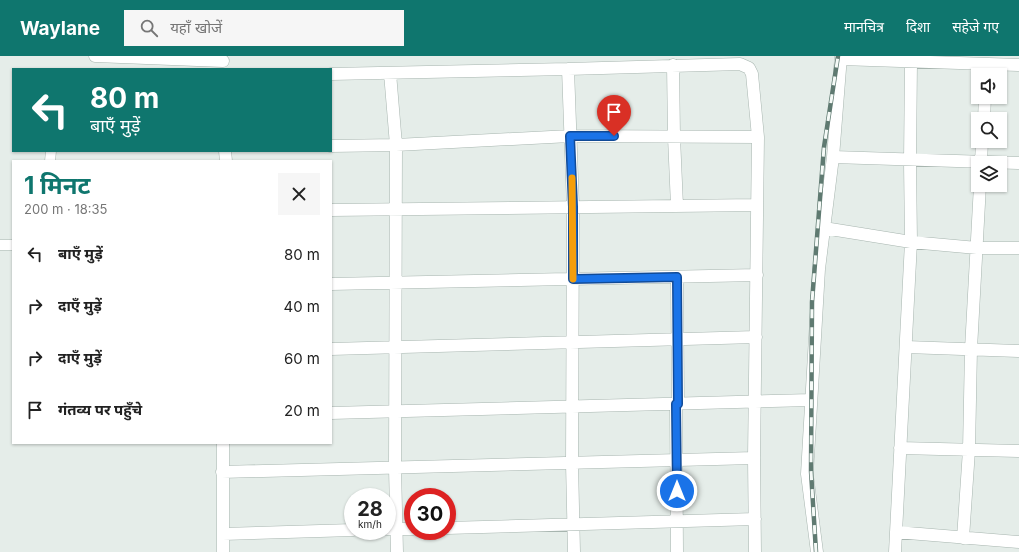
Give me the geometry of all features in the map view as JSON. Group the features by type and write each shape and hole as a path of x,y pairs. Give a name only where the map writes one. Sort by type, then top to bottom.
{"street":[{"path":"95,56 223,62"},
{"path":"817,552 807,474 820,269 833,157 841,57 911,61 978,68"},
{"path":"332,74 390,74 568,69 674,65 740,60 747,66 752,74 758,138 756,402 754,458 755,552"},
{"path":"895,552 911,242 911,61"},
{"path":"674,65 674,137 677,206"},
{"path":"995,68 1019,65"},
{"path":"568,69 573,207 572,463 574,552"},
{"path":"390,74 396,145 396,411 394,488"},
{"path":"332,146 396,145 570,136 758,138"},
{"path":"833,157 971,163"},
{"path":"1007,163 1019,163"},
{"path":"963,538 980,192"},
{"path":"332,210 757,205"},
{"path":"824,228 911,242 977,248 1019,248"},
{"path":"332,284 757,276"},
{"path":"677,277 677,552"},
{"path":"332,349 756,337"},
{"path":"906,347 1019,351"},
{"path":"332,412 811,400"},
{"path":"223,444 223,552"},
{"path":"900,448 1019,451"},
{"path":"222,472 754,458"},
{"path":"456,528 755,519"},
{"path":"223,534 344,530"},
{"path":"896,532 1019,542 1019,552"},
{"path":"394,540 397,552"}],"lane":[{"path":"0,245 12,245"}],"railway":[{"path":"816,552 811,471 812,302 824,147 838,56"}],"slow traffic":[{"path":"572,178 573,279"}],"route":[{"path":"614,136 570,136 573,207 573,279 677,277 677,491"}]}
